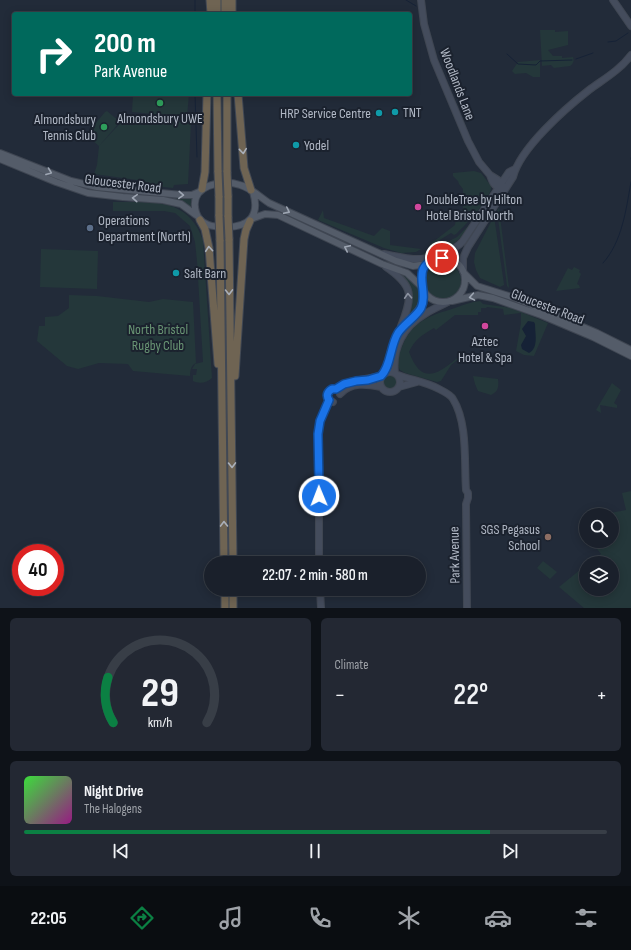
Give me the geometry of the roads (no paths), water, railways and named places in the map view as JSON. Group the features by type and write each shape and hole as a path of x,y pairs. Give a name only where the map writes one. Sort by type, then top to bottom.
{"highway":[{"path":"209,0 210,12"},
{"path":"217,0 217,12"},
{"path":"225,0 225,12"},
{"path":"232,0 232,12"},
{"path":"201,190 205,172 207,96"},
{"path":"217,96 224,556"},
{"path":"227,96 233,556"},
{"path":"238,96 244,168 252,191"},
{"path":"199,218 205,230 209,248 217,361 222,391"},
{"path":"232,426 244,239 246,230 251,220"},
{"path":"225,596 225,608"},
{"path":"233,596 234,608"}],"main road":[{"name":"Gloucester Road","path":"0,152 71,181 97,187 182,195 192,195 201,190"},
{"name":"Gloucester Road","path":"0,159 69,187 88,193 116,197 163,200 181,204 199,218"},
{"path":"233,183 252,191 269,203 396,262 408,266 418,266 442,258 452,260 459,264 464,272 465,280 463,290 457,298 450,302 442,303 434,300 427,296 422,288 407,273 382,264 278,215 265,214 239,226 209,226 199,218 195,210 195,205 201,190 215,184 233,183"},
{"path":"251,220 255,206 252,191"},
{"path":"422,288 422,272 429,263"},
{"name":"Gloucester Road","path":"464,272 477,286 515,298 631,350"},
{"name":"Gloucester Road","path":"450,302 478,295 493,298 554,320 631,356"}],"street":[{"name":"Woodlands Lane","path":"421,0 424,24 437,70 468,141 479,162 489,173 497,178 502,187"},
{"path":"613,0 630,24"},
{"path":"464,272 463,259 465,252 512,171 541,134 567,108 622,66 631,55"},
{"path":"622,66 631,63"},
{"path":"489,173 496,174 512,171"},
{"path":"380,254 414,259 453,250 463,242 502,187"},
{"path":"429,263 441,254"},
{"path":"381,387 380,384 393,343 408,303 408,291 405,283 399,276 382,264"},
{"path":"398,333 421,308 423,300 422,288"},
{"path":"399,387 400,382 396,374 394,362 395,353 405,332 418,318 450,302"},
{"path":"331,401 327,396 332,389 336,389 349,382 383,375 388,371 396,374"},
{"name":"Park Avenue","path":"396,374 438,388 450,396 460,412 463,427 466,490 464,495 466,501 467,608"},
{"path":"331,401 338,401 340,394 345,389 354,385 368,384 381,387 387,392 392,392 399,387 417,382"},
{"path":"336,389 340,394"},
{"path":"319,556 319,491 317,490 317,486 319,484 318,434 320,421 331,401"},
{"path":"320,596 320,608"}],"water":[{"path":"528,321 534,322 536,336 534,348 529,353 522,349 521,345 526,336 522,329"}],"waterway":[{"path":"195,0 195,12"},
{"path":"406,0 416,6"},
{"path":"608,42 616,41 628,33"},
{"path":"576,59 593,53"},
{"path":"507,54 518,64 536,65 540,61 572,60"},
{"path":"195,96 197,157"},
{"path":"603,263 619,236 631,182"}],"place":[{"name":"Almondsbury UWE","path":"160,103"},
{"name":"TNT","path":"395,112"},
{"name":"HRP Service Centre","path":"379,113"},
{"name":"Almondsbury Tennis Club","path":"104,127"},
{"name":"Yodel","path":"296,145"},
{"name":"DoubleTree by Hilton Hotel Bristol North","path":"418,207"},
{"name":"Operations Department (North)","path":"90,228"},
{"name":"Salt Barn","path":"176,273"},
{"name":"Aztec Hotel & Spa","path":"485,326"},
{"name":"SGS Pegasus School","path":"548,537"}],"park label":[{"name":"North Bristol Rugby Club","path":"158,338"}]}
